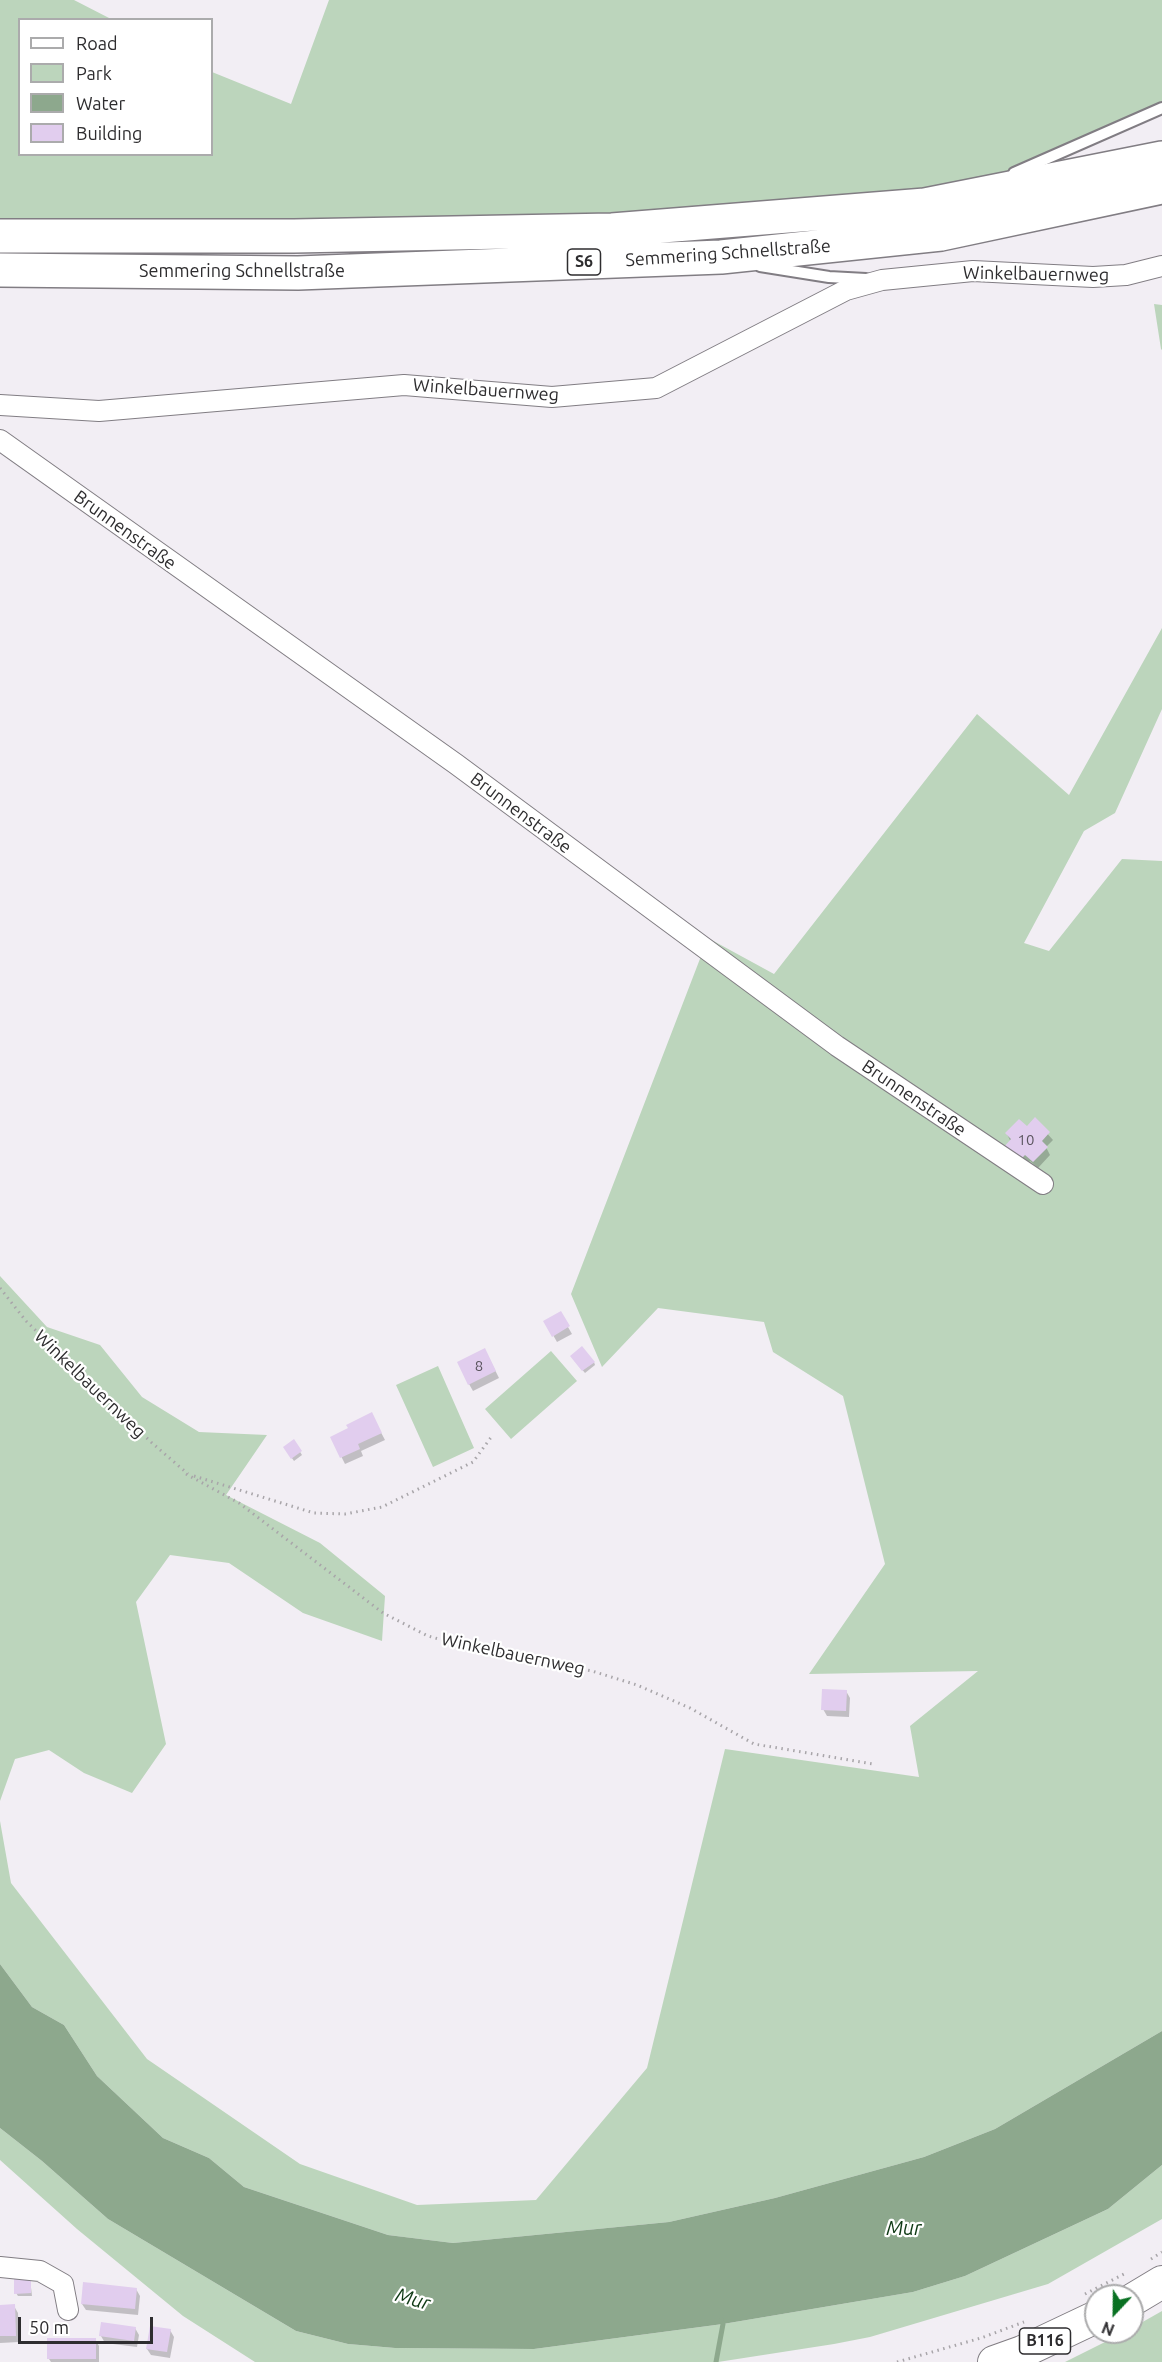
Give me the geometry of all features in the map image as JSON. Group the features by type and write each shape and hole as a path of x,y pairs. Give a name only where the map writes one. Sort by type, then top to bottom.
{"highway":[{"name":"Semmering Schnellstraße","path":"0,236 294,236 612,230 925,206 1162,158"},
{"name":"Semmering Schnellstraße","path":"0,270 298,273 721,257 941,234 1162,187"}],"main road":[{"name":"B116","path":"994,2362 1022,2352 1084,2309"}],"street":[{"name":"Winkelbauernweg","path":"0,405 99,411 404,385 552,397 656,388 846,290 882,280 972,271 1093,277 1126,275 1162,266"},
{"name":"Brunnenstraße","path":"0,440 456,764 837,1046 1043,1184"},
{"path":"0,2267 40,2271 63,2284 68,2310"}],"lane":[{"path":"925,206 1014,173 1162,108"},
{"path":"721,257 829,277 882,280"}],"path":[{"name":"Winkelbauernweg","path":"0,1288 26,1321 186,1474 239,1503 383,1613 428,1636 466,1647 592,1671 637,1685 690,1707 754,1744 873,1764"},
{"name":"Winkelbauernweg","path":"186,1474 314,1513 345,1514 382,1507 473,1462 492,1436"},
{"path":"1152,2272 1162,2252"},
{"path":"1115,2284 1133,2269"},
{"path":"897,2362 981,2338 1025,2322"}],"green space":[{"path":"0,0 74,0 109,18 18,18 18,156 213,156 213,72 291,104 329,0 1162,0 1162,108 1004,177 858,197 700,214 0,224"},
{"path":"1154,304 1162,305 1162,350 1161,349"},
{"path":"1162,628 1162,709 1115,813 1084,831 1024,943 1049,951 1122,859 1162,861 1162,2031 995,2129 924,2157 775,2198 669,2222 453,2243 388,2235 244,2187 209,2158 163,2138 97,2076 64,2025 32,2007 0,1964 0,1821 11,1883 147,2059 300,2164 417,2205 536,2200 647,2068 725,1749 919,1777 910,1726 978,1671 809,1674 885,1564 843,1396 773,1352 764,1322 658,1308 602,1367 571,1294 708,938 774,974 977,714 1069,795"},
{"path":"0,1276 47,1327 100,1345 142,1397 199,1432 267,1435 226,1495 320,1543 385,1596 382,1641 303,1613 229,1563 170,1555 136,1602 166,1744 132,1793 84,1773 49,1750 15,1759 0,1801"},
{"path":"551,1351 577,1381 511,1439 485,1409"},
{"path":"438,1366 474,1448 433,1467 396,1385"},
{"path":"0,2128 42,2161 108,2219 296,2331 348,2344 395,2348 534,2349 723,2324 913,2292 965,2276 1108,2209 1162,2165 1162,2219 1048,2284 870,2337 834,2344 718,2362 255,2362 183,2316 77,2229 0,2160"},
{"path":"1162,2311 1162,2362 1065,2362 1101,2344 1144,2344 1144,2321"}],"water":[{"name":"Mur","path":"0,1964 32,2007 64,2025 97,2076 163,2138 209,2158 244,2187 388,2235 453,2243 669,2222 775,2198 924,2157 995,2129 1162,2031 1162,2165 1108,2209 965,2276 913,2292 723,2324 534,2349 395,2348 348,2344 296,2331 108,2219 42,2161 0,2128"}],"building":[{"path":"1035,1117 1050,1132 1042,1141 1048,1147 1033,1162 1025,1155 1018,1162 1003,1148 1011,1139 1005,1133 1019,1119 1027,1126"},
{"path":"561,1311 570,1326 552,1337 543,1321"},
{"path":"582,1346 595,1362 582,1371 570,1356"},
{"path":"485,1348 496,1371 468,1385 457,1362"},
{"path":"372,1412 382,1433 358,1444 360,1449 340,1458 330,1437 348,1428 346,1425"},
{"path":"294,1439 302,1451 291,1459 283,1447"},
{"path":"822,1689 847,1690 846,1711 821,1710"},
{"path":"31,2277 31,2293 14,2294 14,2278"},
{"path":"83,2282 137,2288 135,2309 81,2304"},
{"path":"15,2304 16,2336 0,2336 0,2305"},
{"path":"101,2322 136,2327 134,2341 99,2336"},
{"path":"150,2326 171,2329 167,2352 146,2349"},
{"path":"47,2338 96,2338 96,2359 47,2359"}],"waterway":[{"path":"716,2362 723,2324 721,2320"}]}
